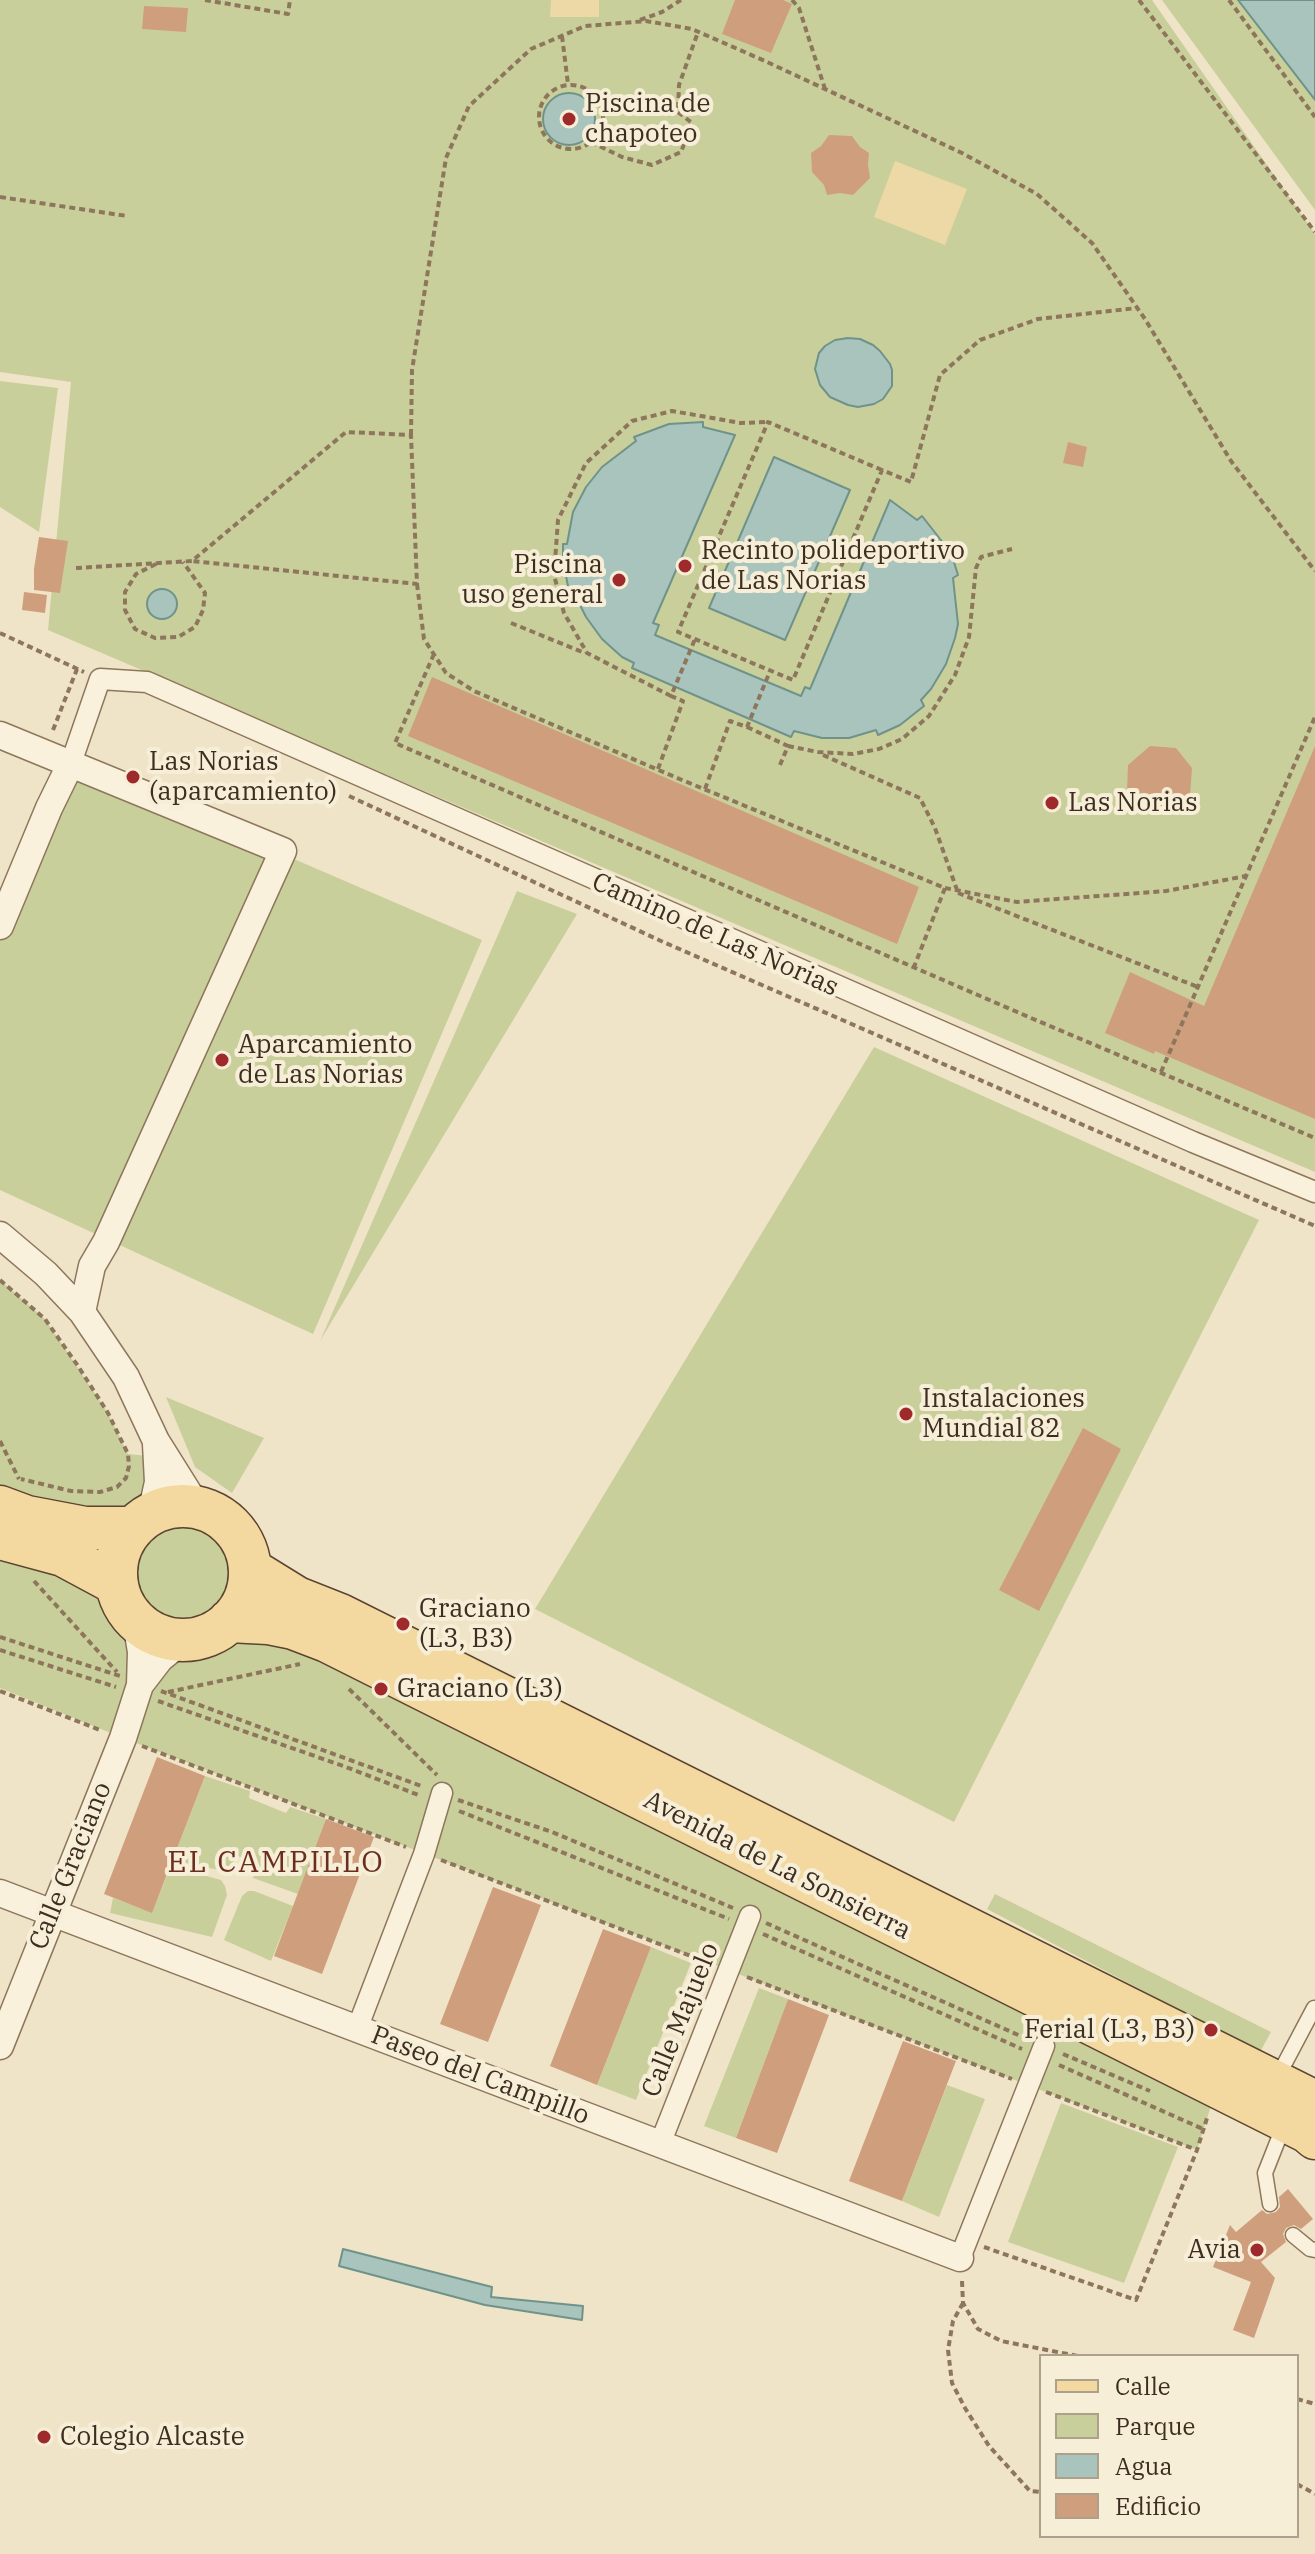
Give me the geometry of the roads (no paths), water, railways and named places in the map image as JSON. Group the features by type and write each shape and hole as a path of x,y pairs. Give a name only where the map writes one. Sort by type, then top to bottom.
{"main road":[{"path":"10,1493 27,1517 85,1528 142,1521 174,1507 211,1512 234,1530 248,1555 250,1569 245,1597 229,1621 208,1635 183,1640 150,1631 136,1621 123,1604 117,1584 116,1564 122,1545 142,1521"},
{"path":"0,1538 63,1555 117,1584"},
{"name":"Avenida de La Sonsierra","path":"250,1569 297,1598 340,1615 1298,2110"},
{"name":"Avenida de La Sonsierra","path":"229,1621 293,1628 327,1641 1217,2087 1298,2110"}],"street":[{"name":"Camino de Las Norias","path":"71,763 100,679 147,682 1193,1142 1315,1192"},
{"path":"0,735 283,851 106,1242 92,1266 82,1312"},
{"path":"0,926 71,763"},
{"path":"0,1235 46,1274 82,1312 126,1377 156,1441 198,1508"},
{"path":"46,1274 68,1275 92,1266"},
{"path":"142,1521 158,1482 156,1441"},
{"name":"Calle Graciano","path":"136,1621 141,1652 141,1687"},
{"name":"Calle Graciano","path":"0,2046 141,1687 160,1659 183,1640"},
{"path":"357,2029 424,1854 444,1792"},
{"name":"Paseo del Campillo","path":"0,1893 660,2144 963,2250"},
{"name":"Calle Majuelo","path":"660,2144 748,1921"},
{"path":"963,2250 1042,2052"}],"lane":[{"path":"1270,2204 1265,2173 1298,2110 1314,2008"},
{"path":"1293,2235 1315,2250"}],"water":[{"path":"1238,0 1315,0 1315,100"},
{"name":"Piscina de chapoteo","path":"569,93 587,101 595,119 587,137 569,145 551,137 543,119 551,101"},
{"path":"848,338 873,345 890,364 892,386 883,399 874,404 848,405 830,397 820,385 815,369 819,353 835,340"},
{"name":"Piscina uso general","path":"703,422 703,427 735,435 653,623 659,625 655,635 801,696 805,687 810,689 890,500 917,520 922,516 944,544 958,575 953,578 958,624 946,664 921,700 924,706 900,725 878,735 876,730 849,738 822,738 794,731 791,737 632,668 634,663 602,639 575,595 570,597 563,544 567,544 573,512 586,487 602,467 636,441 634,437 669,424"},
{"path":"774,457 850,490 785,640 709,608"},
{"path":"162,589 172,594 177,604 172,614 162,619 152,614 147,604 152,594"},
{"path":"343,2249 492,2287 491,2297 583,2306 582,2320 485,2305 339,2266"}],"place":[{"name":"Piscina de chapoteo","path":"569,119"},
{"name":"Recinto polideportivo de Las Norias","path":"685,566"},
{"name":"Piscina uso general","path":"619,580"},
{"name":"Las Norias (aparcamiento)","path":"133,777"},
{"name":"Las Norias","path":"1052,803"},
{"name":"Aparcamiento de Las Norias","path":"222,1060"},
{"name":"Instalaciones Mundial 82","path":"906,1414"},
{"name":"Graciano (L3, B3)","path":"403,1624"},
{"name":"Graciano (L3)","path":"381,1689"},
{"name":"Ferial (L3, B3)","path":"1211,2030"},
{"name":"Avia","path":"1257,2250"},
{"name":"Colegio Alcaste","path":"44,2437"}],"district":[{"name":"EL CAMPILLO","path":"276,1863"}]}
